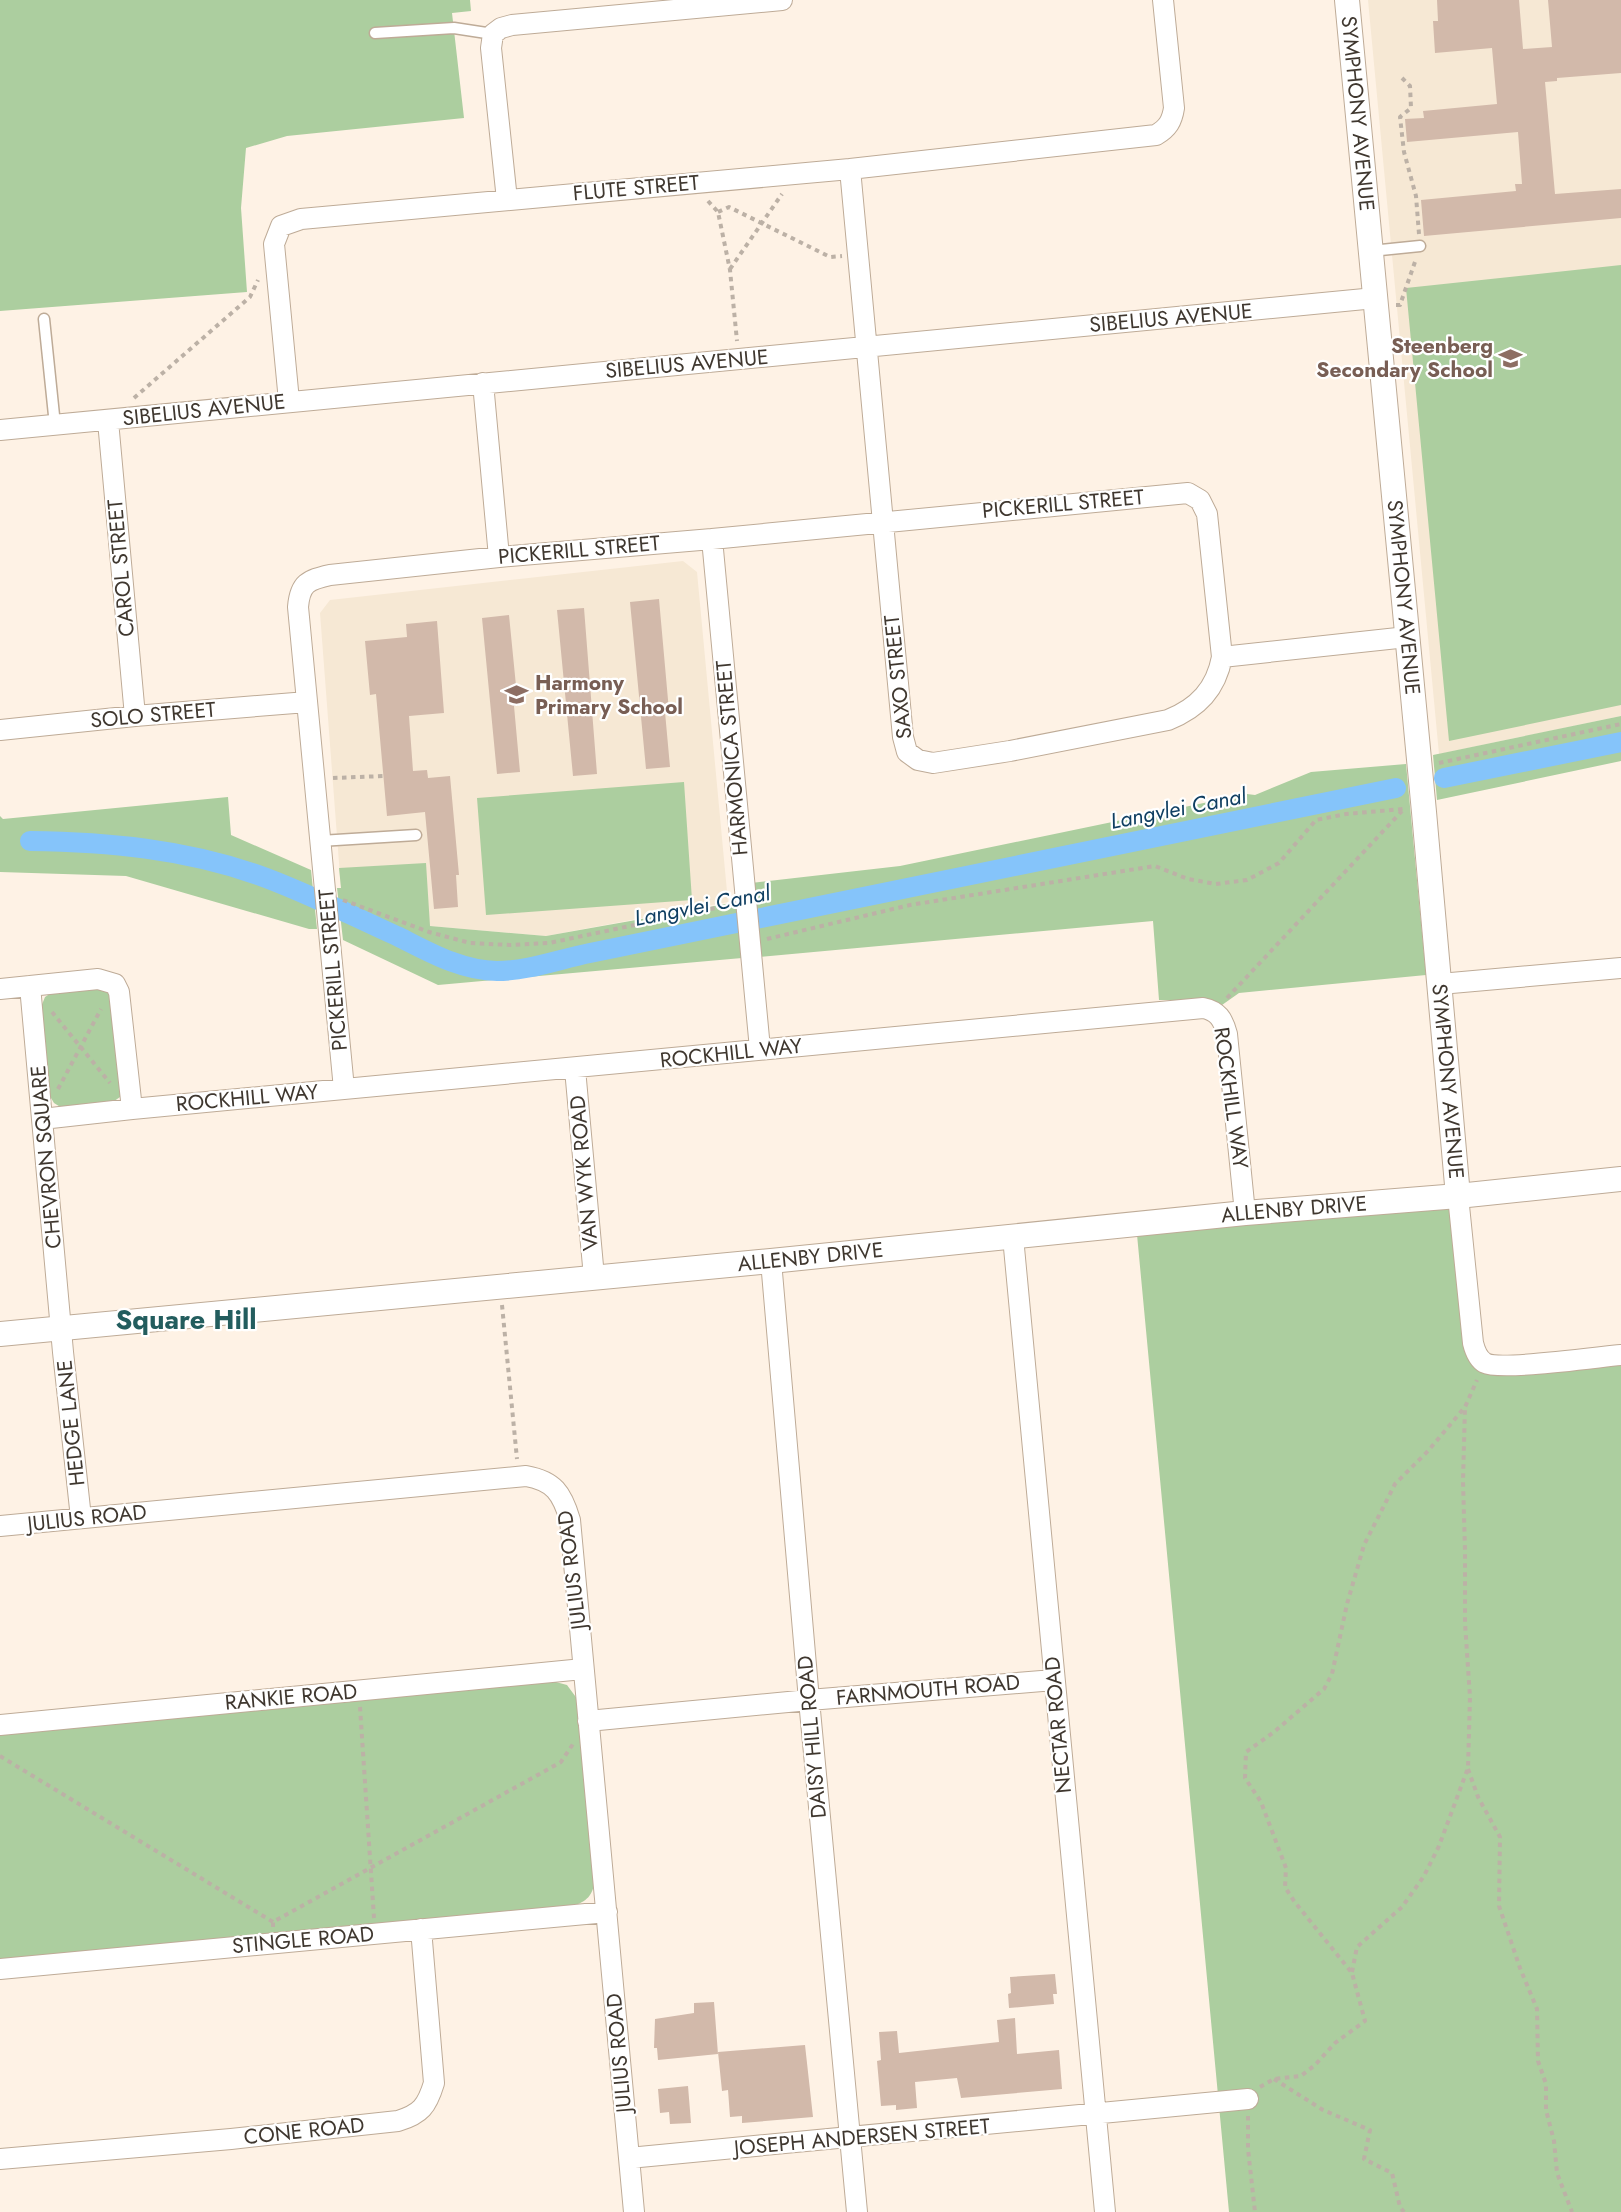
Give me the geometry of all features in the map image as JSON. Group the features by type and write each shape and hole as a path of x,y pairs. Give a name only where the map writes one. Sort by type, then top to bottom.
{"street":[{"path":"507,200 491,48 493,34 501,28 512,25 782,0"},
{"name":"FLUTE STREET","path":"289,401 274,244 281,226 301,219 850,169 1156,135 1166,129 1172,120 1174,108 1163,0"},
{"name":"SYMPHONY AVENUE","path":"1347,0 1371,251 1381,302 1407,637 1425,765 1413,806 1440,984 1458,1196"},
{"name":"SAXO STREET","path":"850,169 903,737 907,752 918,760 933,762 1010,751 1168,720 1198,704 1219,673 1222,657"},
{"name":"SIBELIUS AVENUE","path":"0,430 867,347 1381,302"},
{"path":"483,383 500,557"},
{"name":"CAROL STREET","path":"108,421 135,716"},
{"name":"PICKERILL STREET","path":"344,1089 298,607 300,593 305,584 316,578 500,557 1188,493 1200,500 1207,514 1222,657"},
{"name":"HARMONICA STREET","path":"712,539 746,920 760,1049"},
{"path":"1222,657 1407,637"},
{"name":"SOLO STREET","path":"0,730 307,702"},
{"path":"1440,984 1621,968"},
{"path":"0,989 98,979 115,984 119,992 132,1109"},
{"name":"CHEVRON SQUARE","path":"30,986 61,1328"},
{"name":"ROCKHILL WAY","path":"42,1119 1196,1008 1214,1012 1222,1019 1227,1034 1245,1213"},
{"name":"VAN WYK ROAD","path":"574,1069 594,1277"},
{"name":"ALLENBY DRIVE","path":"0,1334 771,1261 1245,1213 1458,1196 1621,1179"},
{"path":"1458,1196 1473,1343 1476,1354 1484,1362 1505,1366 1621,1355"},
{"name":"NECTAR ROAD","path":"1013,1237 1105,2212"},
{"name":"DAISY HILL ROAD","path":"771,1261 857,2212"},
{"name":"HEDGE LANE","path":"61,1328 81,1518"},
{"name":"JULIUS ROAD","path":"0,1526 513,1477 532,1477 549,1484 559,1492 570,1520 634,2212"},
{"name":"RANKIE ROAD","path":"0,1725 583,1669"},
{"name":"FARNMOUTH ROAD","path":"588,1721 1054,1680"},
{"name":"STINGLE ROAD","path":"0,1970 607,1912"},
{"name":"CONE ROAD","path":"0,2159 231,2139 398,2121 412,2117 422,2110 430,2098 434,2083 421,1929"},
{"name":"JOSEPH ANDERSEN STREET","path":"629,2158 1248,2099"}],"lane":[{"path":"375,33 454,27 493,34"},
{"path":"1371,251 1420,246"},
{"path":"44,319 55,425"},
{"path":"320,841 416,834"}],"path":[{"path":"1381,302 1400,305 1420,246 1416,196 1404,152 1401,117 1411,108 1410,86 1402,78"},
{"path":"730,270 796,174"},
{"path":"692,183 718,212 730,270 739,359"},
{"path":"718,212 729,207 830,257 858,255"},
{"path":"108,421 250,297 260,276"},
{"path":"1425,765 1621,724"},
{"path":"314,780 383,776"},
{"path":"325,893 429,932 470,943 510,945 549,943 910,904 1155,866 1188,879 1216,884 1247,880 1279,863 1316,820 1413,806"},
{"path":"1214,1012 1413,806"},
{"path":"42,1119 115,984"},
{"path":"30,986 132,1109"},
{"path":"500,1286 517,1460 513,1477"},
{"path":"1255,2212 1248,2149 1248,2099 1260,2087 1274,2079 1301,2076 1315,2065 1335,2043 1365,2021 1352,1972 1300,1909 1285,1887 1286,1868 1261,1802 1245,1778 1246,1752 1274,1732 1324,1689 1332,1674 1347,1604 1364,1545 1395,1484 1428,1452 1465,1407 1484,1362"},
{"path":"1352,1972 1358,1947 1402,1907 1424,1876 1439,1845 1468,1768 1470,1696 1465,1623 1466,1550 1463,1481 1465,1407"},
{"path":"359,1691 374,1934"},
{"path":"273,1922 561,1762 588,1721"},
{"path":"0,1756 273,1922"},
{"path":"1468,1768 1478,1797 1500,1837 1499,1906 1520,1968 1537,2008 1538,2061 1546,2084 1546,2110 1554,2141 1557,2173 1572,2212"},
{"path":"271,1944 273,1922"},
{"path":"1274,2079 1323,2110 1370,2130 1364,2159 1392,2173 1400,2207 1404,2212"}],"shaded area":[{"name":"Steenberg Secondary School","path":"1368,0 1621,0 1621,716 1439,754"},
{"name":"Harmony Primary School","path":"683,561 697,572 728,902 546,936 430,926 341,889 320,613 330,600"}],"green space":[{"path":"0,0 470,0 471,11 452,13 464,118 287,136 246,148 241,208 247,292 0,311"},
{"path":"1621,265 1621,705 1449,741 1406,288"},
{"path":"1621,716 1621,761 1437,800 1433,755"},
{"path":"1406,764 1426,975 1239,993 1222,1005 1210,1000 1159,1000 1153,921 759,957 751,883 900,866 1247,794 1255,795 1311,772"},
{"path":"684,782 692,900 486,915 477,798"},
{"path":"228,797 231,835 311,870 317,929 309,929 126,876 0,872 0,816 3,819"},
{"path":"426,863 430,926 546,936 737,902 742,958 438,985 343,940 337,888 341,888 339,868"},
{"path":"98,987 107,991 114,999 122,1084 120,1097 110,1104 62,1108 54,1103 48,1093 41,1007 45,997 54,991"},
{"path":"1458,1196 1484,1362 1621,1355 1621,2212 1229,2212 1136,1224"},
{"path":"552,1681 567,1685 578,1700 595,1880 591,1894 582,1902 572,1906 0,1960 0,1733"}],"building":[{"path":"1437,0 1519,0 1523,49 1552,47 1548,0 1621,0 1621,73 1557,78 1557,81 1545,82 1555,194 1621,189 1621,218 1424,236 1421,200 1516,191 1515,184 1522,184 1518,132 1407,142 1405,119 1424,118 1423,111 1497,104 1492,48 1435,53 1433,21 1438,21"},
{"path":"659,599 669,711 665,712 670,767 646,769 630,602"},
{"path":"584,608 597,774 573,776 557,610"},
{"path":"509,615 518,706 514,706 520,772 497,774 482,618"},
{"path":"437,621 444,713 409,716 413,771 427,770 428,778 450,776 459,875 456,875 458,907 434,909 425,812 387,816 376,694 370,695 365,641 407,637 406,624"},
{"path":"1055,1974 1057,1994 1053,1994 1054,2004 1009,2008 1010,1977"},
{"path":"714,2002 718,2054 658,2060 657,2048 654,2048 655,2019 694,2013 694,2003"},
{"path":"1015,2018 1017,2054 1059,2050 1062,2089 961,2098 957,2078 915,2082 917,2108 896,2110 896,2105 881,2106 877,2061 881,2060 879,2032 897,2031 899,2053 999,2042 997,2020"},
{"path":"805,2045 813,2117 742,2123 742,2116 730,2117 728,2090 722,2091 718,2052"},
{"path":"688,2086 691,2123 670,2124 669,2112 660,2113 658,2089"}],"waterway":[{"name":"Langvlei Canal","path":"1444,778 1621,742"},
{"name":"Langvlei Canal","path":"30,841 117,845 174,853 230,866 294,889 446,960 471,968 497,971 532,967 590,953 1396,788"}],"place":[{"name":"Steenberg Secondary School","path":"1511,358"},
{"name":"Harmony Primary School","path":"517,695"}],"district":[{"name":"Square Hill","path":"186,1320"}]}
